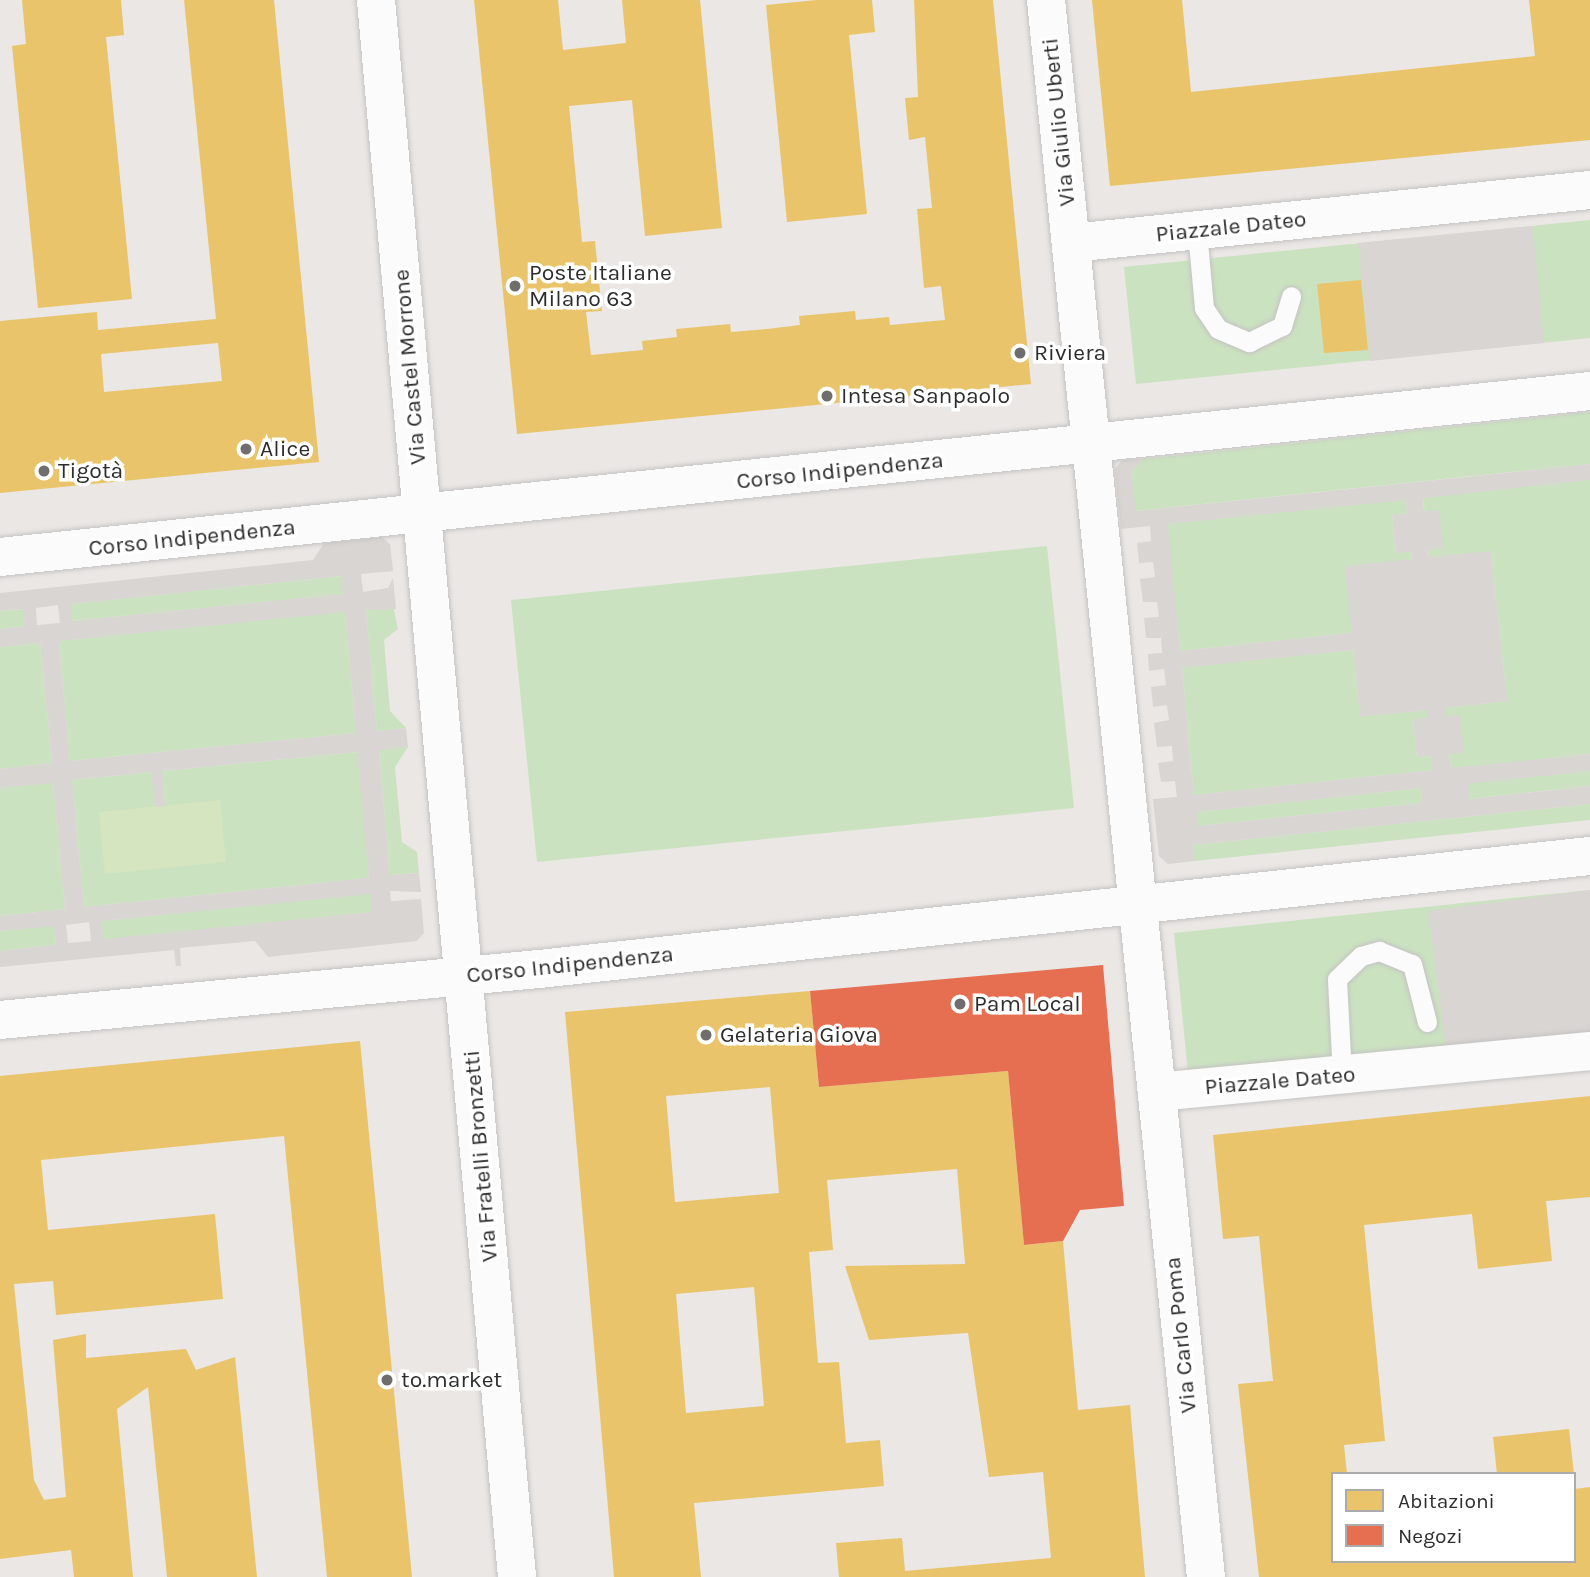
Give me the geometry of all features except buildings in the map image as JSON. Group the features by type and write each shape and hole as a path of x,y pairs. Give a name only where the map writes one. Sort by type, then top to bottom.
{"street":[{"name":"Via Castel Morrone","path":"376,0 443,734"},
{"name":"Via Giulio Uberti","path":"1046,0 1072,243"},
{"name":"Piazzale Dateo","path":"1072,243 1590,190"},
{"path":"1072,243 1157,1092"},
{"path":"1094,443 1590,391"},
{"name":"Corso Indipendenza","path":"0,556 1094,443"},
{"name":"Via Fratelli Bronzetti","path":"443,734 517,1577"},
{"path":"1139,904 1590,856"},
{"name":"Corso Indipendenza","path":"0,1020 465,976 1139,904"},
{"name":"Piazzale Dateo","path":"1157,1092 1590,1051"},
{"name":"Via Carlo Poma","path":"1157,1092 1206,1577"}],"lane":[{"path":"1197,231 1204,309 1219,329 1249,342 1282,326 1291,296"},
{"path":"1342,1075 1337,979 1361,956 1378,951 1412,964 1427,1022"}],"green space":[{"path":"1590,220 1590,338 1136,384 1124,267"},
{"path":"1590,412 1590,464 1135,511 1131,472 1143,459"},
{"path":"1590,480 1590,754 1451,769 1444,708 1507,701 1491,552 1429,557 1423,497"},
{"path":"1406,499 1407,514 1392,516 1396,552 1411,551 1412,559 1352,633 1180,651 1167,524"},
{"path":"1047,546 1074,808 537,862 511,600"},
{"path":"342,576 344,594 72,621 70,604"},
{"path":"393,606 398,629 384,640 390,711 406,728 377,731 366,610"},
{"path":"24,609 25,626 0,629 0,611"},
{"path":"345,611 356,733 70,761 59,641"},
{"path":"40,643 52,763 0,769 0,647"},
{"path":"1353,650 1360,716 1428,710 1429,718 1413,720 1417,757 1432,756 1434,770 1194,795 1182,667"},
{"path":"408,747 395,767 402,842 417,852 419,873 390,875 379,749"},
{"path":"358,752 369,878 84,907 72,780 152,772 155,806 165,805 162,771"},
{"path":"1590,771 1590,786 1469,799 1468,783"},
{"path":"53,782 65,909 0,916 0,788"},
{"path":"1421,788 1422,803 1198,826 1196,812"},
{"path":"220,800 226,862 105,874 99,812"},
{"path":"1590,804 1590,820 1194,861 1192,845"},
{"path":"1590,890 1590,1032 1188,1072 1174,933"},
{"path":"371,893 373,912 103,940 101,921"},
{"path":"54,925 56,945 0,951 0,931"}],"shaded area":[{"path":"1533,226 1544,343 1370,361 1358,243"},
{"path":"1143,459 1131,472 1136,511 1590,464 1590,480 1423,498 1424,511 1439,510 1443,548 1428,550 1429,557 1491,551 1507,701 1445,708 1445,716 1460,715 1464,753 1449,754 1451,768 1590,754 1590,771 1468,784 1470,799 1590,786 1590,804 1193,845 1194,861 1168,864 1159,856 1153,799 1177,797 1175,781 1161,782 1158,763 1173,761 1172,746 1157,747 1154,723 1169,720 1167,705 1153,707 1151,687 1166,685 1164,669 1149,671 1148,654 1162,653 1161,638 1146,638 1144,618 1159,617 1157,602 1143,602 1140,579 1155,577 1153,562 1139,563 1137,543 1151,541 1150,526 1121,529 1115,469 1122,460","holes":["1406,500 1407,514 1392,515 1396,553 1411,551 1412,559 1345,566 1352,633 1180,651 1168,524","1353,650 1360,717 1428,710 1428,718 1413,720 1417,757 1432,756 1433,770 1194,795 1182,668","1421,788 1422,803 1198,826 1197,812"]},
{"path":"382,537 390,544 393,571 361,574 363,592 388,588 393,578 396,609 366,610 377,731 406,728 408,747 379,750 390,875 419,873 421,892 390,891 391,901 421,899 424,933 417,941 268,957 255,941 180,948 181,966 176,966 174,950 0,967 0,951 56,945 54,926 0,931 0,916 65,909 53,783 0,788 0,769 52,763 40,643 0,647 0,629 25,626 23,609 0,611 0,593 313,560 324,543","holes":["341,576 343,594 72,621 71,604","58,605 60,623 37,625 36,608","345,612 356,733 70,761 59,641","357,752 369,878 84,907 72,780 151,772 155,807 165,806 162,771","371,894 372,912 103,939 102,921","89,922 91,941 68,943 66,925"]},
{"path":"1590,890 1590,1032 1446,1047 1428,911"}],"place":[{"name":"Poste Italiane Milano 63","path":"515,286"},
{"name":"Riviera","path":"1020,353"},
{"name":"Intesa Sanpaolo","path":"827,396"},
{"name":"Alice","path":"246,449"},
{"name":"Tigotà","path":"44,471"},
{"name":"Pam Local","path":"960,1004"},
{"name":"Gelateria Giova","path":"706,1035"},
{"name":"to.market","path":"387,1380"}]}
